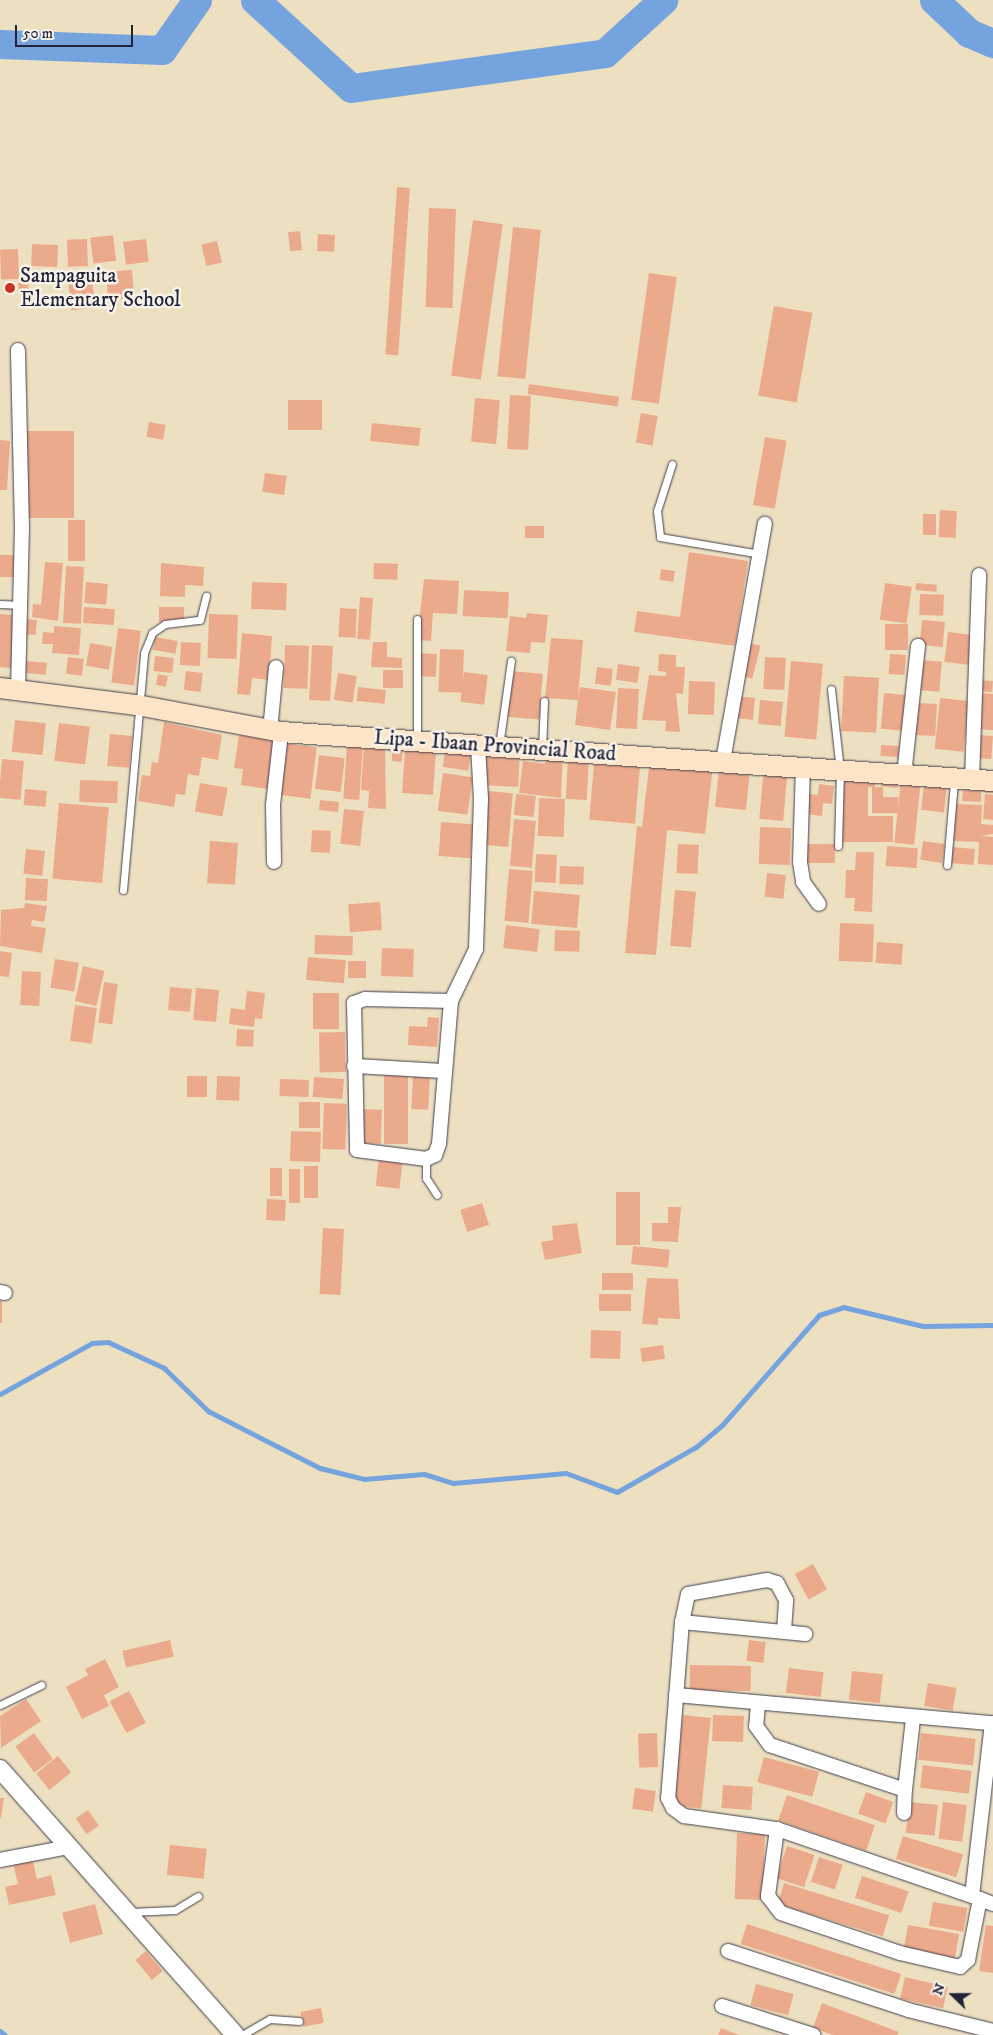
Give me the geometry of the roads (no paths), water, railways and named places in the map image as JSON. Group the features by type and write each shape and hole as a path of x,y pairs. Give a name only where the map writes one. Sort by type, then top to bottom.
{"main road":[{"name":"Lipa - Ibaan Provincial Road","path":"9,689 136,705 275,731 993,781"}],"street":[{"path":"9,689 21,605 18,350"},
{"path":"723,761 765,524"},
{"path":"963,779 979,575"},
{"path":"904,775 918,646"},
{"path":"274,862 276,667"},
{"path":"451,1001 365,999 354,1003 357,1150 426,1159 435,1155 439,1144 451,1001 476,949 481,799 478,745"},
{"path":"803,767 800,862 803,882 819,904"},
{"path":"354,1066 444,1071"},
{"path":"784,1631 784,1590 767,1580 697,1589 684,1600 668,1798 673,1808 684,1816 777,1829 982,1900"},
{"path":"682,1622 805,1634"},
{"path":"676,1695 758,1705 913,1719 993,1722 982,1900 968,1960 960,1967 900,1953 781,1914 768,1896 777,1829"},
{"path":"758,1705 756,1726 770,1745 905,1790"},
{"path":"904,1813 913,1719"},
{"path":"0,1770 235,2035"},
{"path":"0,1860 68,1847"},
{"path":"728,1951 908,2010 993,2031"},
{"path":"722,2006 813,2035"}],"lane":[{"path":"672,464 657,512 660,537 760,554"},
{"path":"123,890 136,705 144,653 152,633 165,624 200,620 206,596"},
{"path":"0,604 21,605"},
{"path":"417,619 417,741"},
{"path":"500,747 511,661"},
{"path":"831,689 840,770 838,846"},
{"path":"542,750 544,701"},
{"path":"948,865 963,779"},
{"path":"426,1159 426,1178 437,1195"},
{"path":"0,1706 41,1685"},
{"path":"126,1912 166,1912 198,1896"},
{"path":"242,2035 270,2019 299,2021"}],"waterway":[{"path":"0,44 162,50 197,0"},
{"path":"255,0 351,88 605,53 663,0"},
{"path":"934,0 969,33 993,43"},
{"path":"0,1394 92,1343 108,1342 164,1368 208,1411 320,1468 364,1479 424,1474 453,1483 566,1473 617,1492 696,1447 723,1424 819,1315 843,1307 923,1326 993,1325"},
{"path":"0,2031 5,2035"}],"place":[{"name":"Sampaguita Elementary School","path":"10,288"}]}
